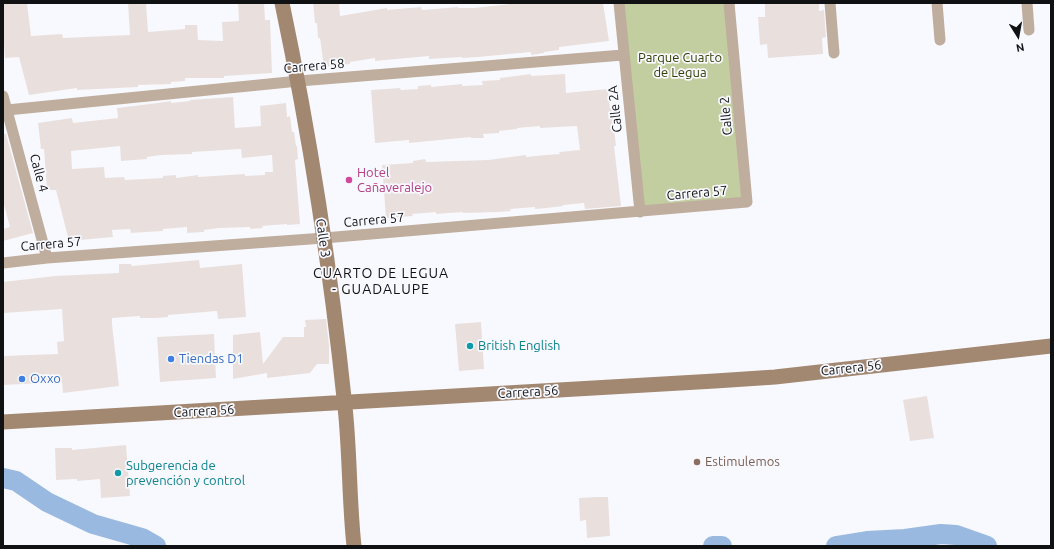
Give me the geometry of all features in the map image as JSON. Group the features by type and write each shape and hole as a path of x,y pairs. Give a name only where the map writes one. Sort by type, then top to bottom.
{"street":[{"name":"Calle 3","path":"282,3 298,81 324,238 345,402 354,544"},
{"name":"Calle 2A","path":"619,3 623,55 640,212"},
{"name":"Calle 2","path":"730,3 747,202"},
{"path":"830,3 834,53"},
{"path":"937,3 940,40"},
{"path":"1027,3 1029,30"},
{"name":"Carrera 58","path":"7,110 298,81 623,55"},
{"name":"Calle 4","path":"3,96 47,258"},
{"name":"Carrera 57","path":"3,262 324,238 747,202"},
{"name":"Carrera 56","path":"3,422 775,376 1051,346"}],"green space":[{"name":"Parque Cuarto de Legua","path":"619,3 729,3 747,202 640,212"}],"building":[{"path":"3,3 27,3 31,36 62,34 63,38 130,35 128,3 146,3 148,32 185,29 185,25 197,25 198,40 223,41 222,22 239,21 238,3 264,3 265,20 270,20 272,73 224,76 224,78 185,78 185,81 171,82 171,84 77,90 77,88 29,95 19,57 5,58"},
{"path":"313,3 339,3 340,16 387,8 387,10 421,7 422,10 458,7 474,8 520,3 603,3 609,41 559,47 559,50 531,55 531,52 462,58 429,59 429,56 375,61 375,58 350,62 350,64 324,67 320,38 318,38 317,23 315,23"},
{"path":"765,3 819,3 819,11 824,10 826,37 822,38 823,54 768,58 767,44 760,45 758,17 765,17"},
{"path":"531,74 531,76 565,74 566,93 608,89 610,109 612,108 616,146 614,146 621,206 585,209 584,203 535,209 535,207 510,209 511,211 498,212 436,214 436,212 412,214 413,216 386,218 382,165 413,163 413,161 425,159 426,162 488,160 526,155 526,157 560,154 559,152 580,150 577,126 540,128 540,126 517,128 499,131 499,133 483,134 484,138 471,137 409,143 409,140 375,143 371,90 400,88 401,90 418,89 418,86 431,85 431,87 462,84 462,86 483,85 482,81 500,80 500,78"},
{"path":"233,97 235,128 261,126 260,106 286,103 287,117 290,116 292,132 294,132 297,146 298,159 295,160 300,224 262,226 263,228 250,229 250,227 219,228 204,230 204,232 187,233 187,227 163,229 163,231 131,233 130,229 112,230 113,237 69,241 56,190 47,190 44,149 41,149 38,123 72,118 73,123 118,118 117,108","holes":["120,146 121,161 147,159 147,157 161,155 192,154 192,152 241,149 242,158 272,155 273,172 265,172 265,175 245,176 245,174 198,177 198,175 176,178 176,175 163,176 163,178 125,180 124,177 105,178 104,167 72,169 71,151"]},
{"path":"3,134 6,134 33,233 3,241 3,229 10,227 3,201"},
{"path":"199,260 200,268 242,264 246,317 218,319 217,311 168,315 168,317 156,318 140,318 140,316 112,318 119,386 63,393 62,382 3,385 3,356 58,354 57,342 64,341 62,309 3,313 3,282 55,276 119,273 119,264 131,264 132,266"},
{"path":"326,319 329,345 329,364 317,364 310,373 267,378 267,373 233,379 233,335 260,332 263,364 283,337 304,337 304,327 306,327 305,320"},
{"name":"British English","path":"481,322 484,369 459,371 455,324"},
{"path":"214,334 216,378 160,382 157,337"},
{"path":"927,396 934,438 910,441 903,400"},
{"name":"Subgerencia de prevención y control","path":"126,445 130,496 101,498 100,479 77,481 77,479 56,480 55,448 72,448 72,450"},
{"path":"608,497 610,536 587,538 586,520 580,521 579,498"}],"waterway":[{"path":"3,478 16,481 47,502 93,524 142,538 156,546"},
{"path":"836,546 867,541 905,539 941,534 956,535 987,546"},
{"path":"713,546 722,546"}],"place":[{"name":"Hotel Cañaveralejo","path":"349,180"},
{"name":"British English","path":"470,346"},
{"name":"Tiendas D1","path":"171,359"},
{"name":"Oxxo","path":"22,379"},
{"name":"Estimulemos","path":"697,462"},
{"name":"Subgerencia de prevención y control","path":"118,473"}],"district":[{"name":"CUARTO DE LEGUA - GUADALUPE","path":"381,282"}]}
